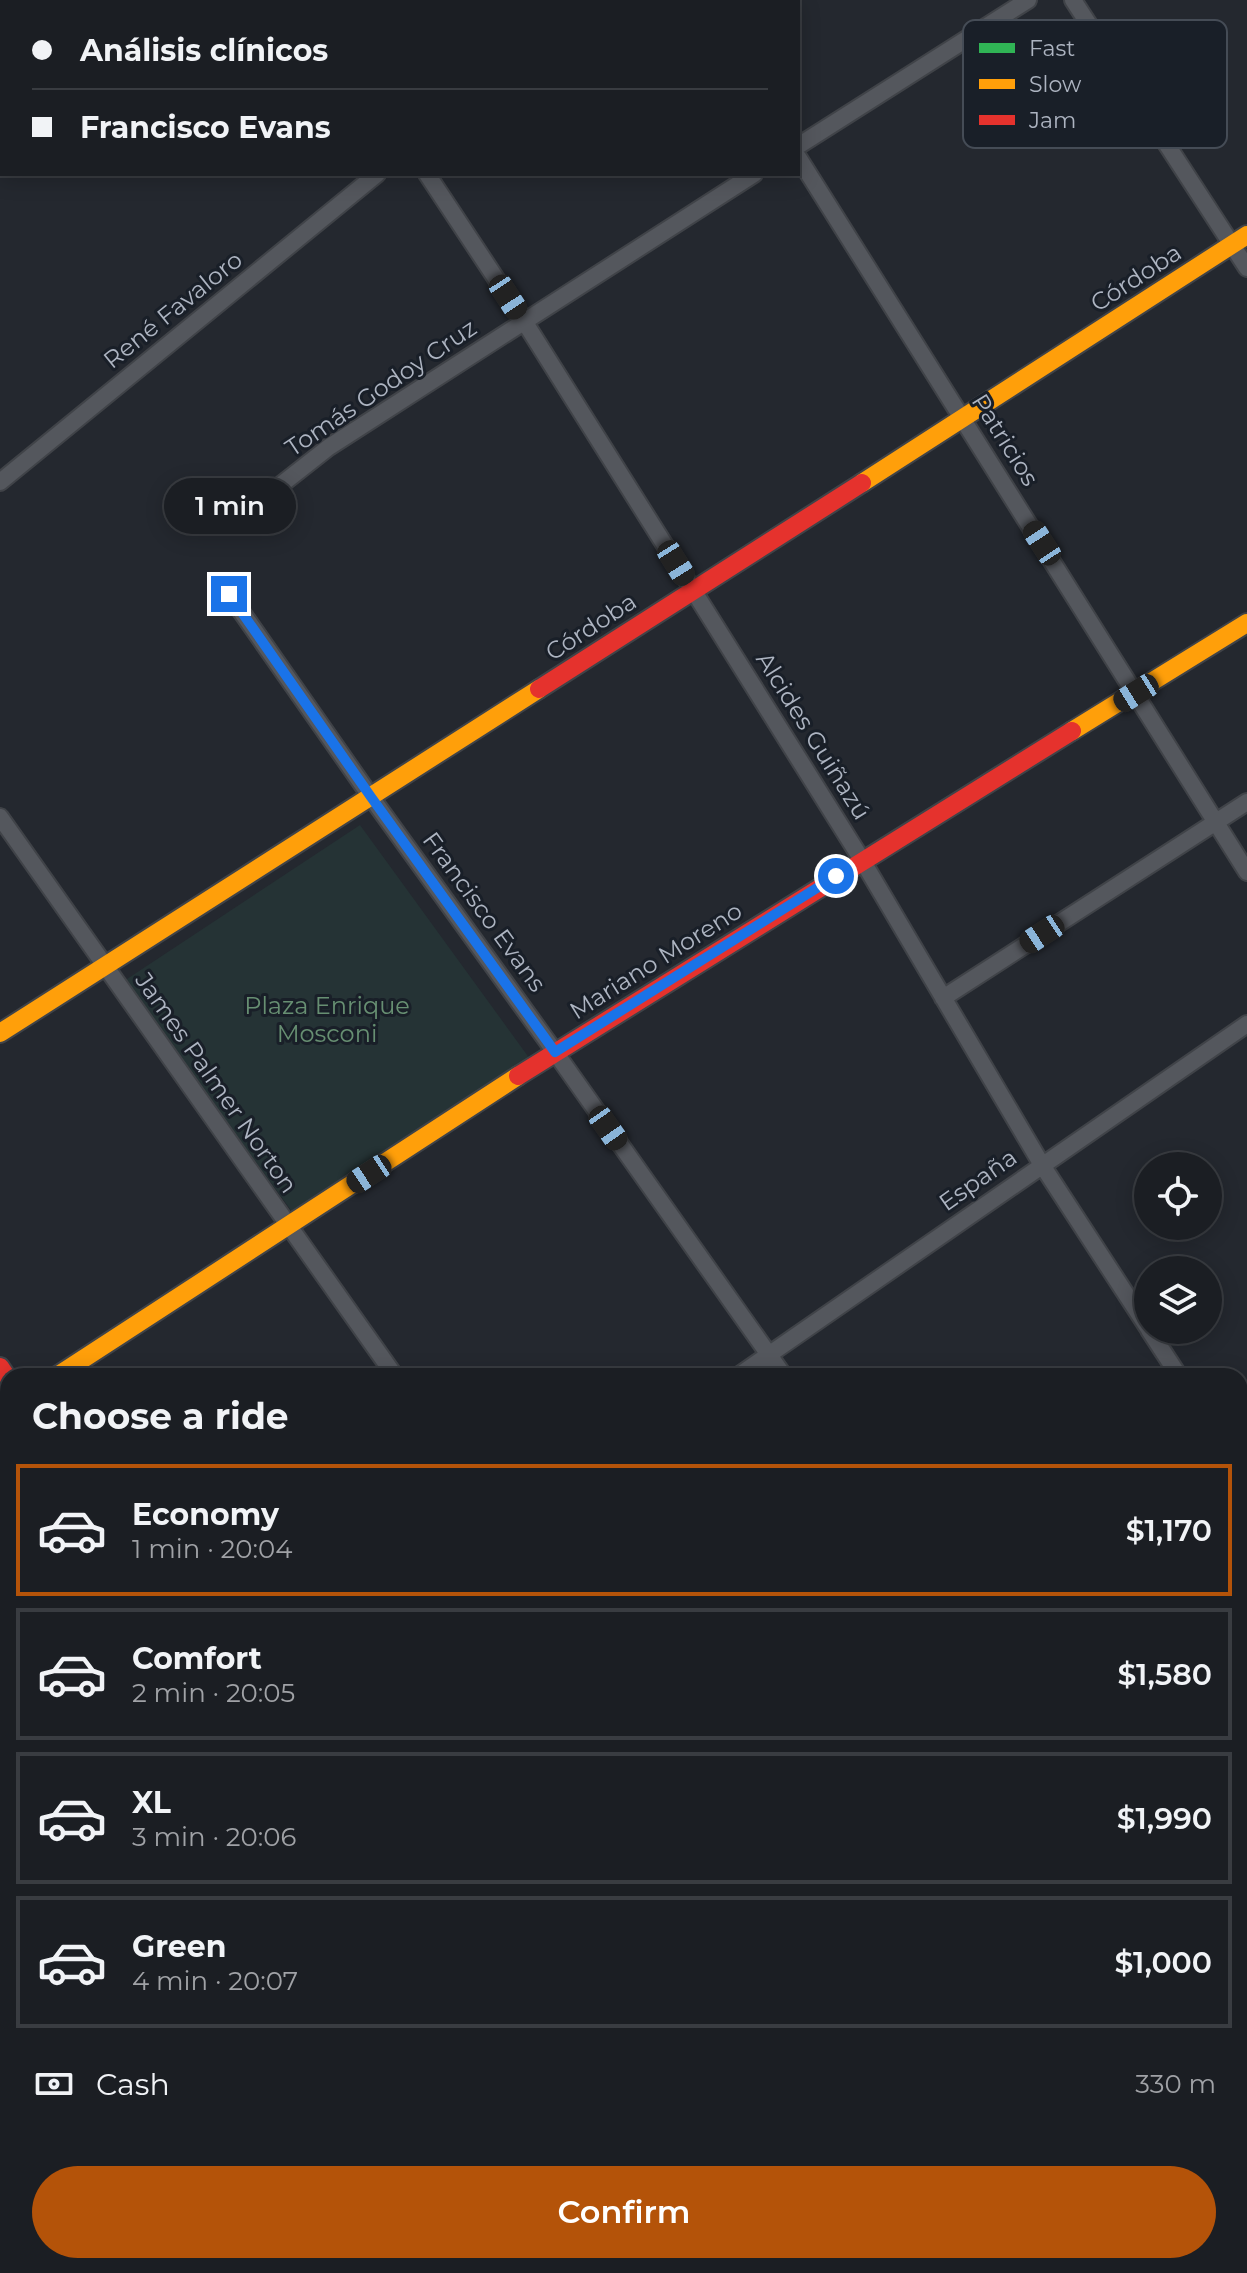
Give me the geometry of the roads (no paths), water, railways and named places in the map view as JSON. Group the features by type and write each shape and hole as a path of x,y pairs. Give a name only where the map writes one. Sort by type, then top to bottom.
{"street":[{"path":"996,20 1028,0"},
{"path":"1073,0 1087,20"},
{"path":"800,145 963,41"},
{"path":"1176,148 1240,240 1247,268"},
{"name":"Patricios","path":"800,160 1247,872"},
{"name":"René Favaloro","path":"0,482 375,176"},
{"name":"Alcides Guiñazú","path":"428,176 524,321 862,860 1042,1165 1134,1307"},
{"name":"Tomás Godoy Cruz","path":"240,517 329,447 751,176"},
{"name":"Córdoba","path":"0,1033 1240,240"},
{"name":"Francisco Evans","path":"229,594 779,1368"},
{"name":"Mariano Moreno","path":"69,1368 555,1052 1247,623"},
{"path":"943,998 1247,802"},
{"name":"James Palmer Norton","path":"0,817 389,1368"},
{"name":"España","path":"749,1368 1247,1024"},
{"name":"Alcides Guiñazú","path":"1158,1344 1174,1368"}],"park label":[{"name":"Plaza Enrique Mosconi","path":"327,1020"}]}
